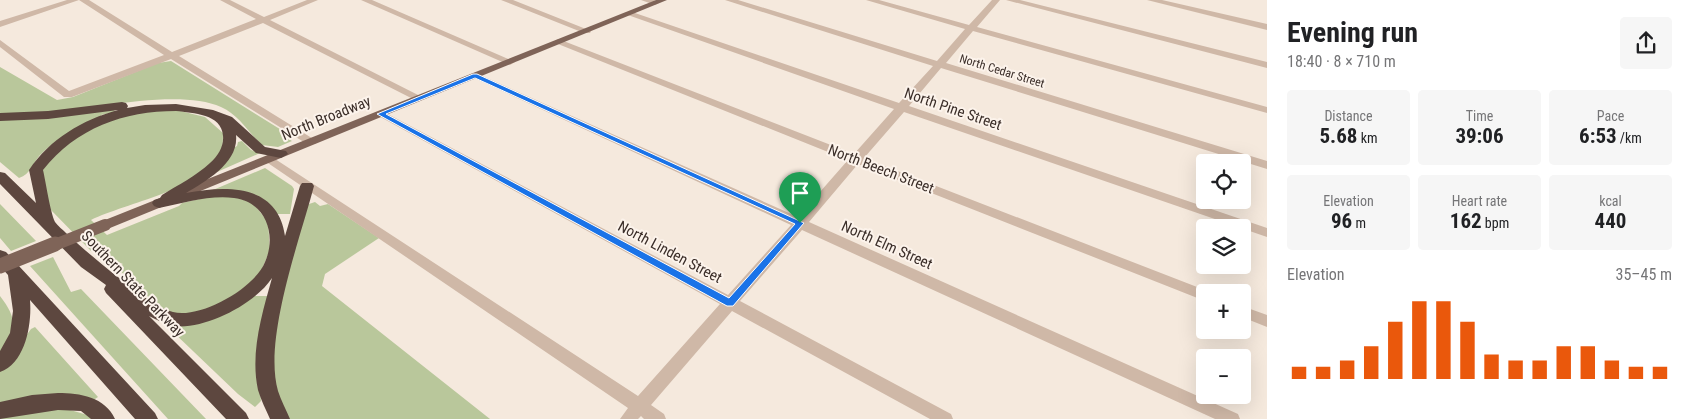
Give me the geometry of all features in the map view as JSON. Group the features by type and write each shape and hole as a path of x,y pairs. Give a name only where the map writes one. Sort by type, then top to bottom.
{"highway":[{"path":"0,117 48,115 135,104 185,105 205,109 221,116 244,133 261,150 274,156"},
{"path":"48,223 36,170 44,158 75,133 109,117 134,110 169,106 199,110 223,122 232,133 228,149 221,160 159,203"},
{"name":"Southern State Parkway","path":"0,176 239,419"},
{"path":"280,419 268,390 266,348 270,316 306,186"},
{"path":"81,257 159,314 174,320 202,316 235,303 254,289 272,267 278,251 277,232 273,218 266,207 256,200 245,196 209,193 159,203"},
{"path":"0,256 8,270 24,315 17,342 0,364"},
{"path":"8,270 148,419"},
{"path":"0,411 53,402 76,403 89,405 105,419"}],"main road":[{"name":"North Broadway","path":"8,270 105,225 659,2"}],"street":[{"path":"0,24 75,0"},
{"path":"84,0 311,142"},
{"path":"224,0 420,98"},
{"path":"0,43 68,95 314,0"},
{"path":"365,0 510,62"},
{"path":"505,0 586,31"},
{"path":"645,0 659,2"},
{"name":"North Cedar Street","path":"729,0 1267,165"},
{"path":"870,0 1267,110"},
{"path":"628,419 996,0"},
{"path":"1010,0 1267,65"},
{"path":"1151,0 1267,27"},
{"name":"North Pine Street","path":"629,14 1267,233"},
{"name":"North Beech Street","path":"558,42 1196,292"},
{"name":"North Elm Street","path":"475,76 1232,419"},
{"name":"North Linden Street","path":"380,114 945,419"},
{"path":"274,156 306,186 658,419"},
{"path":"1251,315 1267,321"}],"green space":[{"path":"171,61 291,136 287,138 292,141 278,147 262,145 227,110 204,102 183,99 135,101 46,113 0,115 0,67 57,100 73,97 158,63"},
{"path":"114,109 115,112 101,115 101,118 69,134 46,149 29,171 19,178 0,162 0,120"},
{"path":"172,109 205,117 223,133 221,152 211,165 197,177 180,186 91,220 107,235 179,206 182,203 208,197 232,196 253,203 268,222 270,250 259,276 215,310 182,315 161,310 134,282 116,268 123,264 91,251 50,209 40,168 76,134 102,122 130,114"},
{"path":"242,141 251,150 260,153 217,172 231,149 237,146 238,142"},
{"path":"265,168 294,189 290,214 277,214 263,199 256,195 241,191 213,190"},
{"path":"315,202 320,206 328,204 379,238 325,274 322,286 490,419 287,419 273,386 274,320 306,205"},
{"path":"0,204 36,241 11,251 0,238"},
{"path":"53,257 71,292 81,289 206,419 168,419 30,266"},
{"path":"0,296 10,312 13,324 9,337 0,353"},
{"path":"251,296 271,296 258,377 261,401 255,407 238,394 171,330 175,325"},
{"path":"35,327 98,397 92,401 0,405 0,371 31,329"},
{"path":"60,407 101,419 0,419 0,416"}],"route":[{"path":"475,76 800,223 730,303 380,114 475,76"}]}
